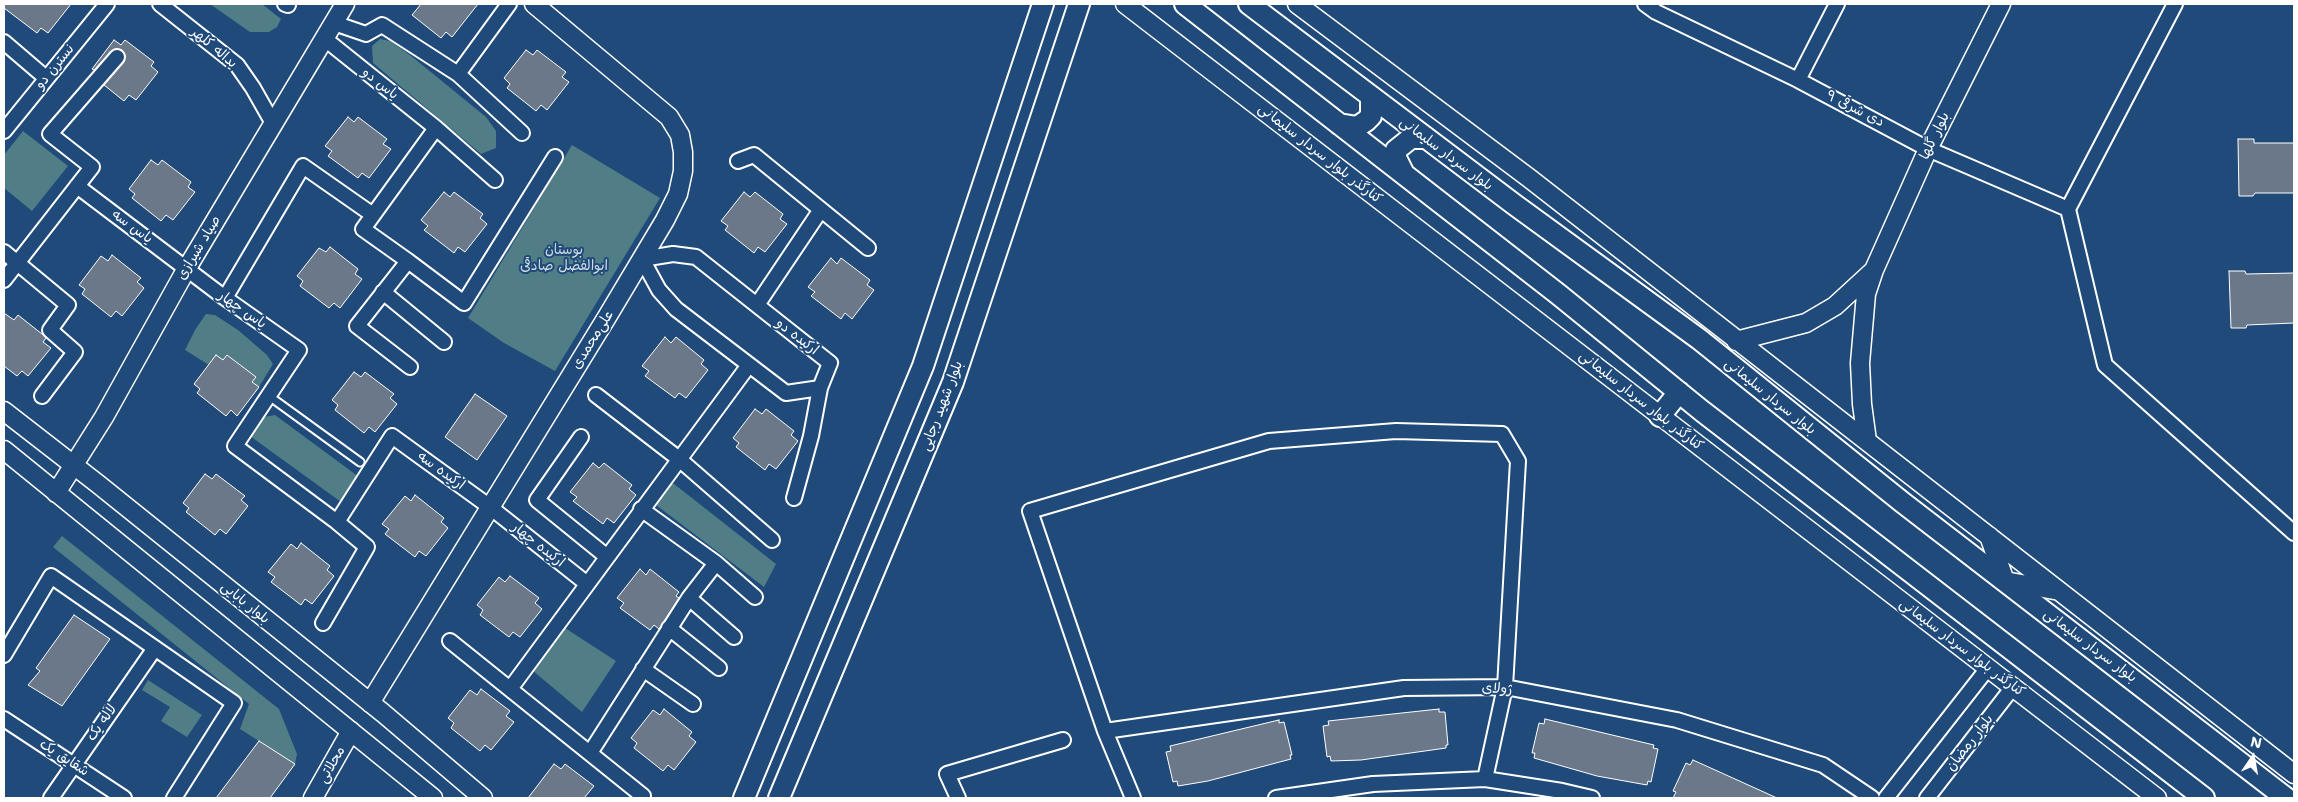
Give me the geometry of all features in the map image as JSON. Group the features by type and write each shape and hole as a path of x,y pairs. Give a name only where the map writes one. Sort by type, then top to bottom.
{"main road":[{"path":"744,798 923,366 1043,4"},
{"name":"بلوار شهید رجایی","path":"779,798 953,382 1080,4"},
{"path":"1186,4 1558,294 1892,560 2204,798"},
{"name":"بلوار سردار سلیمانی","path":"1249,4 1424,138 1699,339 1895,496 2286,798"},
{"path":"1339,124 1357,127 1366,121 1371,116 1371,98"},
{"path":"1009,107 1022,105 1033,109 1040,122"},
{"path":"1404,174 1396,158 1396,150 1411,138 1424,138"},
{"path":"1660,416 1679,392"}],"street":[{"name":"نسترن دو","path":"4,131 107,4"},
{"name":"یداله کلهر","path":"160,4 236,65 254,88 274,125"},
{"name":"صیاد شیرازی","path":"56,493 104,417 187,268 345,4"},
{"path":"458,74 509,4"},
{"name":"علی‌محمدی","path":"370,703 642,259 678,194 683,171 683,152 680,135 669,117 534,4"},
{"name":"کنارگذر بلوار سردار سلیمانی","path":"1125,4 2157,798"},
{"path":"1297,4 1529,178 2294,774"},
{"name":"۹ دی شرقی","path":"1645,4 1656,12 1798,80 1928,149 2068,209"},
{"path":"1798,80 1837,4"},
{"name":"بلوار گلها","path":"1867,441 1862,404 1861,326 1866,294 1874,270 1928,149 2001,4"},
{"path":"2176,4 2068,209 2105,365 2294,533"},
{"path":"334,23 366,34 382,25 458,74 522,133"},
{"name":"یاس دو","path":"325,40 436,128 495,180"},
{"path":"4,42 46,78"},
{"path":"4,280 92,167 50,134 117,57"},
{"path":"436,128 363,229 464,303 555,157"},
{"path":"738,161 754,155 820,211 868,248"},
{"path":"225,298 303,166 373,215"},
{"name":"یاس سه","path":"76,186 187,268"},
{"path":"757,305 820,211"},
{"path":"4,252 68,305 50,330 75,352 42,396"},
{"name":"ارکیده دو","path":"642,259 673,254 696,257 830,363 820,388"},
{"path":"642,259 659,290 676,309 786,393 820,388 811,436 794,498"},
{"path":"408,261 357,326 410,367"},
{"name":"یاس چهار","path":"187,268 225,298 299,350 269,396"},
{"name":"بلوار گلها","path":"1736,341 1806,323 1835,306 1874,270"},
{"path":"383,292 444,342"},
{"path":"510,689 586,583 749,365"},
{"path":"596,395 678,459 772,540"},
{"path":"269,396 235,446 337,522 367,547 323,623"},
{"name":"بلوار بابایی","path":"4,411 98,484 370,703 483,798"},
{"path":"1133,798 1104,731 1030,511 1269,441 1396,431 1502,434 1518,461 1505,687 1485,779"},
{"name":"ارکیده سه","path":"337,522 392,436 490,506"},
{"path":"581,438 537,500 606,556"},
{"path":"4,450 433,798"},
{"name":"ارکیده چهار","path":"490,506 586,583"},
{"path":"641,509 716,563 755,597"},
{"path":"1989,536 2005,581 2056,590"},
{"path":"590,753 688,598 716,563"},
{"path":"4,656 51,576 234,703 174,798"},
{"path":"688,598 734,637"},
{"path":"669,628 719,668"},
{"path":"450,641 643,796 641,798"},
{"name":"لاله یک","path":"51,798 73,763 155,648"},
{"path":"1886,798 1988,668"},
{"path":"643,669 693,704"},
{"name":"ژولای","path":"1104,731 1404,688 1505,687 1677,720 1823,765 1872,798"},
{"name":"بلوار رمضان","path":"1927,798 2013,687"},
{"name":"شقایق یک","path":"4,719 124,798"},
{"name":"محلاتی","path":"313,798 352,731"},
{"path":"958,798 948,774 1063,740"},
{"path":"1276,798 1373,791 1485,779 1592,798"}],"lane":[{"path":"269,396 360,462"}],"green space":[{"path":"210,4 262,4 281,19 277,27 269,32 250,32"},
{"path":"380,39 390,41 410,55 486,117 496,131 496,148 481,154 373,63 372,46"},
{"path":"23,131 68,166 32,211 4,188 4,155"},
{"name":"بوستان ابوالفضل صادقی","path":"572,145 660,198 555,371 504,343 468,318"},
{"path":"206,314 215,315 238,330 267,355 273,364 259,387 252,382 255,377 227,355 223,360 209,365 185,350"},
{"path":"275,415 359,477 341,502 250,436 264,417"},
{"path":"669,480 776,564 764,587 656,505"},
{"path":"62,536 279,709 297,754 295,764 240,729 249,704 53,547"},
{"path":"562,626 616,661 582,712 532,670"},
{"path":"148,680 202,715 187,737 161,721 170,707 142,690"}],"building":[{"path":"4,4 71,4 48,33 41,28 37,33 4,8"},
{"path":"421,4 478,4 452,37 446,32 441,38 412,15"},
{"path":"114,40 121,45 125,40 154,62 151,66 158,72 136,100 129,95 124,101 104,85 124,62 125,55 122,50 114,49 94,70 92,69"},
{"path":"526,50 533,55 537,50 566,72 562,77 569,82 547,110 541,105 536,111 507,88 510,84 504,78"},
{"path":"348,117 354,122 358,117 387,139 383,144 391,149 369,178 362,173 358,178 328,156 332,151 325,146"},
{"path":"2238,139 2254,139 2254,143 2294,143 2294,193 2255,193 2253,196 2239,196"},
{"path":"151,160 158,165 162,160 191,182 188,187 195,192 173,220 166,215 161,221 132,198 135,194 129,189"},
{"path":"444,192 450,197 454,192 483,214 480,218 487,224 465,252 458,247 454,253 424,230 428,226 421,220"},
{"path":"744,192 750,197 755,192 783,214 780,219 787,224 765,252 758,247 754,253 725,230 728,226 721,221"},
{"path":"330,247 358,269 355,274 362,279 340,308 334,303 329,308 300,286 303,281 297,276 319,248 326,252"},
{"path":"112,255 141,278 137,282 144,288 122,316 116,311 111,317 82,294 85,289 79,285 101,256 108,261"},
{"path":"831,258 837,264 841,258 870,280 867,285 874,290 852,319 845,313 841,319 811,296 815,292 808,287"},
{"path":"2229,271 2245,271 2246,274 2294,273 2294,323 2247,325 2246,328 2231,328"},
{"path":"4,313 14,320 18,315 46,338 43,342 51,348 28,376 22,371 17,376 4,366"},
{"path":"665,337 671,343 676,337 704,360 701,364 708,370 686,398 679,393 675,398 645,376 649,371 642,366"},
{"path":"216,355 223,360 227,355 256,377 252,382 259,387 237,416 231,410 226,416 197,393 200,389 194,384"},
{"path":"354,372 361,377 365,372 394,394 390,398 397,404 375,432 369,427 364,433 335,410 338,405 332,400"},
{"path":"475,394 507,416 477,460 445,437"},
{"path":"755,409 762,414 766,409 794,431 791,435 798,441 776,469 769,464 765,470 736,447 739,443 733,438"},
{"path":"593,463 599,468 604,463 632,485 629,489 636,495 614,523 607,518 603,524 573,501 577,497 570,492"},
{"path":"205,474 212,479 216,474 245,496 241,500 248,506 226,534 220,529 215,535 186,512 189,508 183,503"},
{"path":"415,495 444,518 441,522 448,528 426,556 419,551 415,557 385,534 389,529 382,524 405,496 411,501"},
{"path":"301,543 330,566 327,570 334,576 312,604 305,599 301,605 271,582 275,577 268,572 291,544 297,549"},
{"path":"640,569 646,575 650,569 679,592 676,596 679,598 659,629 654,625 650,630 620,608 624,603 617,598"},
{"path":"510,576 539,598 535,603 542,609 520,637 513,632 509,637 480,615 483,610 477,605 499,577 505,582"},
{"path":"74,615 110,639 62,706 28,685 40,671 36,668"},
{"path":"481,689 510,711 506,716 514,722 491,750 485,745 480,751 451,728 454,723 448,718 470,690 477,695"},
{"path":"664,709 692,732 689,736 696,742 674,770 668,765 663,771 634,748 637,743 631,738 653,710 660,715"},
{"path":"1439,709 1439,712 1445,712 1448,745 1446,745 1446,748 1361,760 1331,761 1330,756 1327,757 1323,726 1329,725 1328,721"},
{"path":"1545,719 1654,745 1653,748 1658,749 1651,782 1648,781 1647,785 1597,776 1534,758 1535,753 1532,753 1539,723 1544,724"},
{"path":"1279,720 1279,723 1284,722 1292,755 1290,755 1291,759 1208,781 1178,786 1177,781 1173,782 1166,752 1171,751 1170,746"},
{"path":"259,741 295,764 270,798 216,798"},
{"path":"1693,760 1777,798 1673,798 1676,792 1673,791 1686,763 1690,765"},
{"path":"554,764 561,769 565,764 594,786 584,798 528,798"}]}
